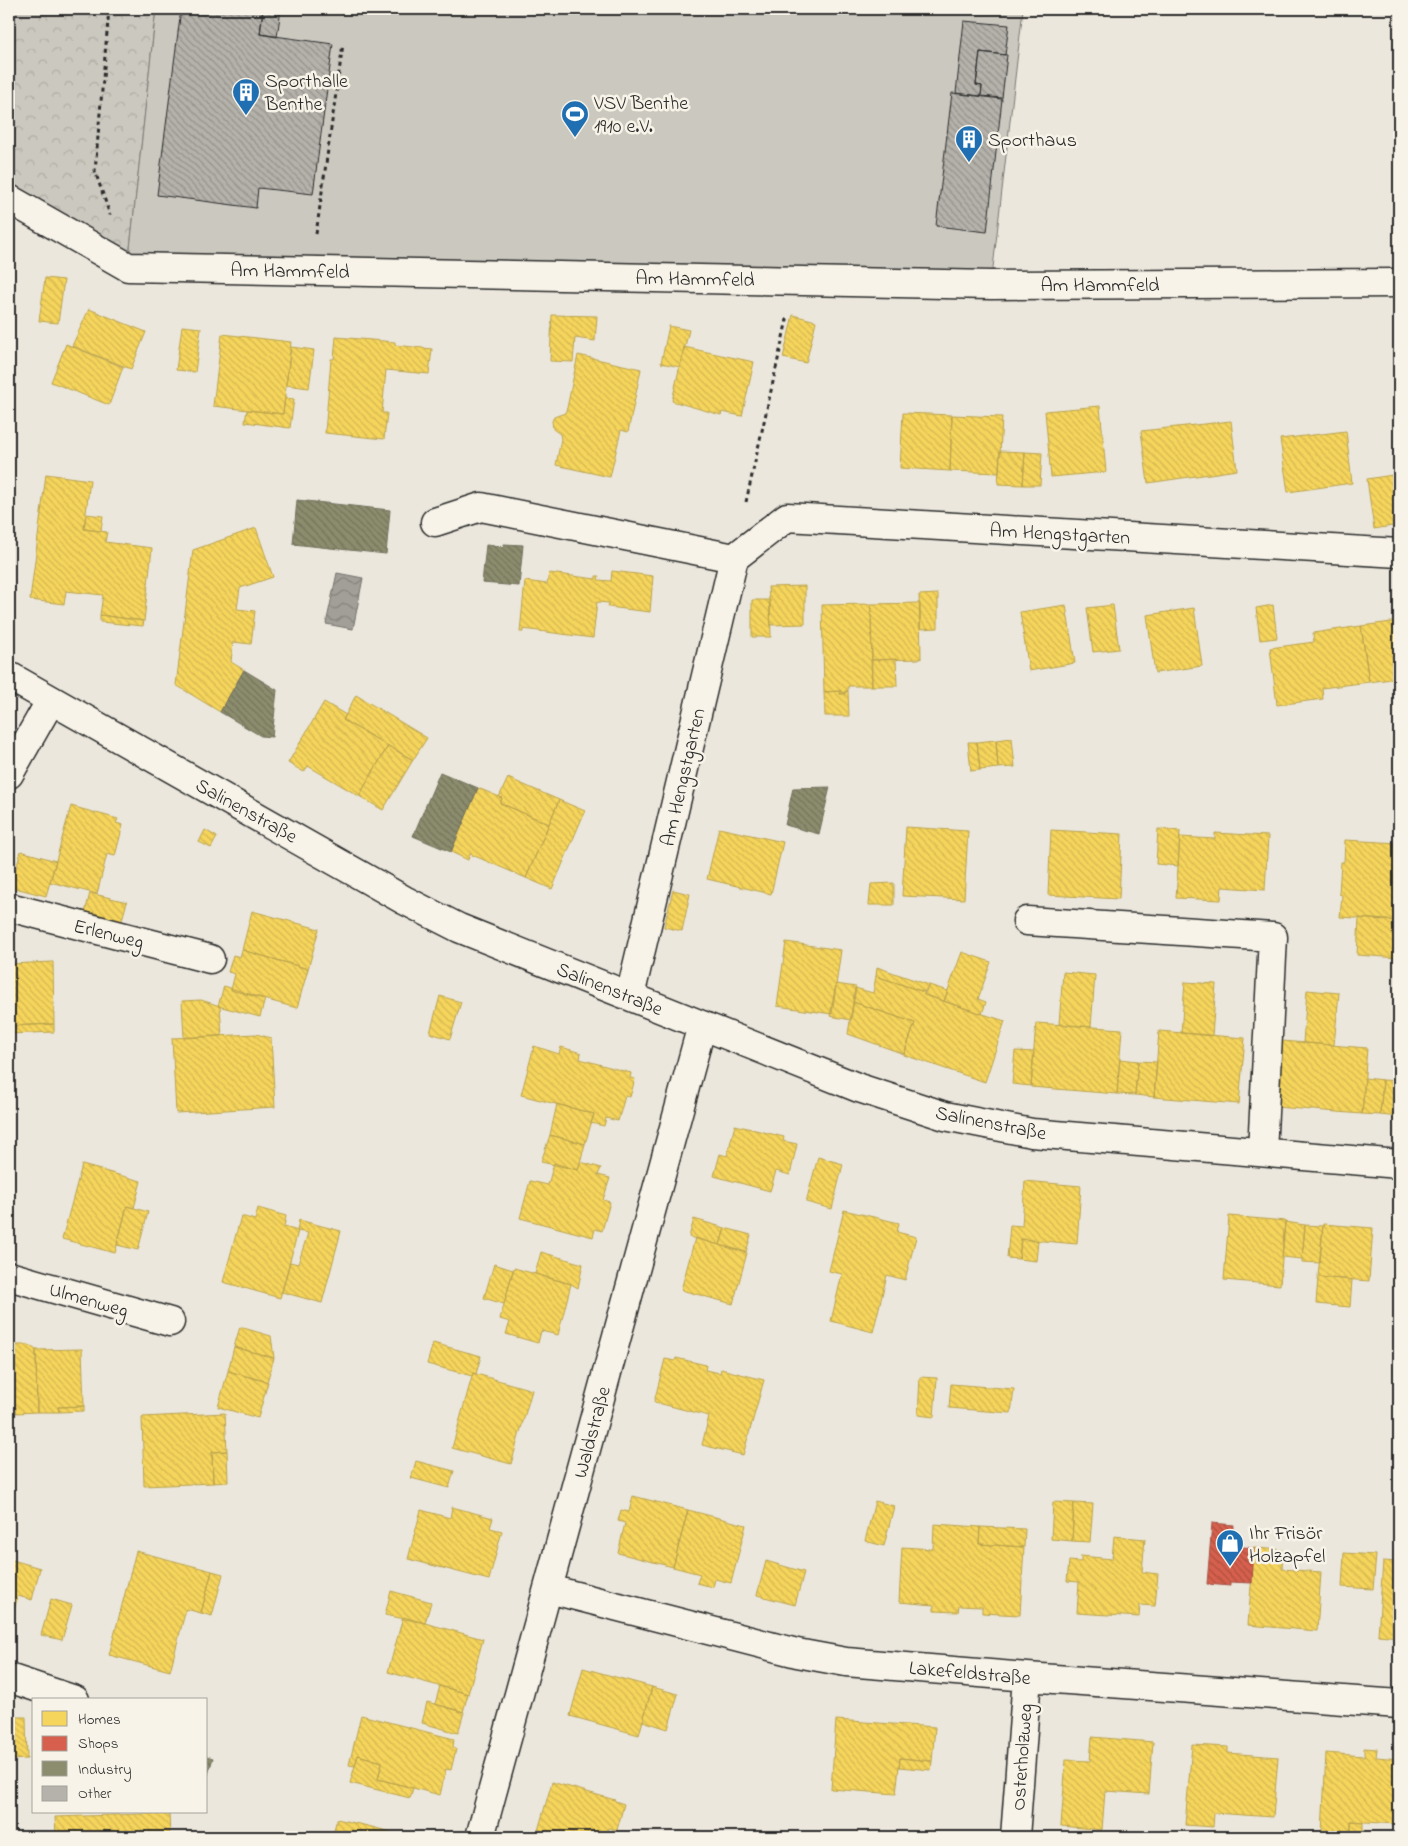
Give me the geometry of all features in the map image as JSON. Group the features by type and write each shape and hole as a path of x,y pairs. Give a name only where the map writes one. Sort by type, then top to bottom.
{"street":[{"name":"Am Hammfeld","path":"9,199 128,267 991,285 1399,282"},
{"path":"435,522 481,507 734,558"},
{"name":"Am Hengstgarten","path":"630,996 734,558 787,517 1399,554"},
{"name":"Salinenstraße","path":"9,676 404,900 459,928 859,1088 945,1116 1032,1133 1399,1164"},
{"path":"9,774 51,700"},
{"name":"Erlenweg","path":"9,908 210,959"},
{"path":"1027,921 1273,937 1262,1152"},
{"name":"Waldstraße","path":"480,1837 702,1026"},
{"name":"Ulmenweg","path":"9,1276 170,1322"},
{"name":"Lakefeldstraße","path":"548,1589 807,1654 846,1662 1399,1704"},
{"name":"Osterholzweg","path":"1014,1837 1027,1677"},
{"path":"9,1678 69,1698"}],"path":[{"path":"110,9 95,171 128,267"},
{"path":"311,270 342,44"},
{"path":"734,558 796,281"}],"green space":[{"path":"9,9 156,9 128,267 9,199"},
{"name":"VSV Benthe 1910 e.V.","path":"156,9 1023,9 991,285 128,267"}],"water":[{"path":"337,573 363,578 353,629 326,624"}],"building: Homes":[{"path":"45,278 64,280 58,323 39,321"},
{"path":"89,309 146,332 131,369 72,346"},
{"path":"552,315 597,316 595,341 575,338 573,362 550,361"},
{"path":"793,315 816,321 806,363 783,358"},
{"path":"182,326 201,328 195,372 176,370"},
{"path":"669,326 689,330 680,367 661,363"},
{"path":"222,334 291,342 283,414 213,406"},
{"path":"336,337 395,342 395,345 432,349 429,374 386,370 382,413 387,413 384,439 325,433 331,359 334,359"},
{"path":"66,344 123,367 109,405 51,382"},
{"path":"291,347 314,350 309,388 286,385"},
{"path":"684,347 754,362 742,416 722,412 721,415 672,401"},
{"path":"578,355 641,369 628,432 621,430 610,477 556,465 561,439 560,434 553,429 552,421 554,417 565,413 567,408"},
{"path":"285,398 294,399 290,428 245,422 247,410 283,414"},
{"path":"1100,406 1106,472 1051,477 1045,411"},
{"path":"903,413 952,415 950,471 900,468"},
{"path":"952,415 1002,417 999,473 950,471"},
{"path":"1231,421 1237,470 1148,483 1141,431"},
{"path":"1346,431 1352,483 1288,492 1280,439"},
{"path":"1000,451 1025,452 1023,485 998,484"},
{"path":"1025,452 1042,453 1040,485 1023,485"},
{"path":"46,474 90,480 84,529 107,532 105,542 152,548 144,621 100,615 103,595 66,591 64,604 30,600"},
{"path":"1399,474 1399,525 1374,529 1367,479"},
{"path":"86,514 103,516 101,531 84,529"},
{"path":"256,528 273,577 240,588 237,609 255,611 251,644 233,642 231,662 244,670 220,712 176,685 193,550"},
{"path":"612,571 653,576 650,612 608,607 609,603 597,602 593,638 523,629 523,632 520,632 525,581 547,584 549,573 596,579 596,576 599,576 598,580 611,581"},
{"path":"805,586 805,624 771,625 768,587"},
{"path":"938,594 938,628 920,629 919,595"},
{"path":"752,600 770,600 771,637 752,637"},
{"path":"920,603 921,659 872,660 871,604"},
{"path":"871,604 872,686 848,686 848,691 845,691 845,694 840,694 841,691 824,692 822,605"},
{"path":"1066,605 1075,663 1029,671 1020,612"},
{"path":"1113,605 1119,649 1093,652 1087,608"},
{"path":"1273,605 1277,638 1260,640 1256,608"},
{"path":"1194,608 1202,666 1155,673 1147,615"},
{"path":"100,615 144,621 143,626 100,622"},
{"path":"1399,621 1399,678 1369,682 1361,626"},
{"path":"1361,626 1369,682 1322,688 1323,699 1277,705 1270,648 1314,642 1313,633"},
{"path":"896,659 897,686 872,686 871,660"},
{"path":"841,691 840,694 848,691 849,716 825,716 824,692"},
{"path":"356,695 427,738 413,760 343,720"},
{"path":"324,702 346,715 343,720 388,746 359,796 308,766 304,772 288,763"},
{"path":"1012,738 1015,767 998,768 996,740"},
{"path":"996,740 998,768 980,770 977,742"},
{"path":"968,742 977,742 980,770 971,771"},
{"path":"388,746 413,760 383,810 359,796"},
{"path":"508,778 559,800 549,824 500,803 502,798 499,797"},
{"path":"478,788 502,798 500,803 549,824 526,878 470,854 468,860 451,852"},
{"path":"559,800 585,811 552,889 526,878"},
{"path":"71,806 118,819 116,823 123,825 115,856 107,854 97,894 50,882"},
{"path":"906,827 968,831 964,899 902,896"},
{"path":"719,828 783,842 771,894 707,879"},
{"path":"1158,829 1180,831 1178,866 1156,864"},
{"path":"205,830 217,837 211,848 199,842"},
{"path":"1051,830 1122,834 1119,899 1048,895"},
{"path":"1215,833 1268,836 1265,890 1222,887 1221,900 1176,898 1180,837 1215,839"},
{"path":"1345,840 1399,843 1399,921 1340,917 1342,895 1339,894 1341,862 1344,862"},
{"path":"21,851 56,861 46,896 11,887"},
{"path":"894,883 894,905 869,905 871,884"},
{"path":"673,890 690,894 682,931 664,927"},
{"path":"90,893 127,902 121,923 85,913"},
{"path":"252,911 319,929 308,969 242,950"},
{"path":"1359,918 1399,921 1399,958 1357,955"},
{"path":"786,942 841,950 832,1014 777,1006"},
{"path":"242,950 308,969 297,1008 231,990 235,974 228,972 233,955 240,957"},
{"path":"962,952 991,962 978,999 986,1002 982,1014 944,1001"},
{"path":"53,962 54,1024 9,1026 9,964"},
{"path":"877,967 929,985 924,992 876,976"},
{"path":"1063,972 1095,975 1091,1027 1059,1024"},
{"path":"876,976 924,992 924,995 1005,1021 985,1082 904,1055 915,1023 853,1002 855,988 873,993"},
{"path":"1185,982 1216,984 1212,1036 1181,1033"},
{"path":"836,984 856,987 851,1020 830,1016"},
{"path":"929,985 948,991 944,1001 924,995"},
{"path":"224,986 265,999 260,1017 218,1006"},
{"path":"1307,990 1339,993 1334,1045 1303,1043"},
{"path":"440,996 461,1002 450,1039 430,1033"},
{"path":"201,1000 220,1006 222,1036 184,1038 182,1001"},
{"path":"853,1002 915,1023 904,1054 848,1034"},
{"path":"1036,1023 1122,1029 1117,1094 1031,1087"},
{"path":"54,1024 54,1032 9,1034 9,1026"},
{"path":"1159,1031 1245,1038 1239,1104 1154,1097"},
{"path":"256,1034 271,1038 275,1107 176,1113 172,1038"},
{"path":"1282,1041 1367,1048 1362,1114 1276,1107"},
{"path":"534,1046 559,1054 561,1047 581,1053 580,1059 631,1073 630,1078 635,1079 630,1097 625,1096 618,1121 606,1118 604,1126 591,1123 594,1114 521,1095"},
{"path":"1015,1051 1034,1052 1031,1086 1012,1084"},
{"path":"1120,1059 1138,1061 1135,1095 1117,1094"},
{"path":"1138,1061 1157,1062 1154,1097 1135,1095"},
{"path":"1365,1078 1383,1080 1380,1115 1362,1114"},
{"path":"1383,1080 1399,1081 1399,1117 1380,1115"},
{"path":"557,1104 594,1114 585,1144 550,1135"},
{"path":"735,1125 784,1137 783,1141 797,1144 790,1175 776,1171 770,1191 714,1176 720,1154 727,1156"},
{"path":"550,1135 585,1144 578,1170 541,1162"},
{"path":"818,1157 843,1164 832,1209 806,1202"},
{"path":"581,1162 601,1168 598,1175 610,1178 603,1200 610,1202 602,1231 595,1229 593,1237 520,1218 530,1181 548,1185 554,1163 578,1170"},
{"path":"82,1165 141,1181 134,1208 127,1206 115,1253 62,1239"},
{"path":"1025,1181 1081,1186 1077,1244 1021,1239 1019,1259 1007,1258 1010,1225 1022,1226"},
{"path":"127,1206 148,1212 138,1250 117,1245"},
{"path":"258,1208 286,1216 284,1227 298,1231 280,1298 223,1282 241,1216 255,1220"},
{"path":"844,1210 899,1223 897,1232 916,1237 905,1280 887,1275 873,1332 831,1321 842,1274 829,1271"},
{"path":"1229,1216 1285,1221 1280,1285 1224,1280"},
{"path":"694,1219 725,1228 720,1245 689,1237"},
{"path":"299,1220 341,1231 322,1303 282,1292 290,1262 298,1264 308,1233 297,1231"},
{"path":"1285,1222 1305,1225 1302,1259 1282,1257"},
{"path":"1323,1224 1373,1228 1369,1281 1318,1277"},
{"path":"1305,1225 1323,1226 1320,1263 1302,1262"},
{"path":"725,1228 751,1235 746,1252 720,1245"},
{"path":"695,1238 747,1253 733,1304 681,1290"},
{"path":"1021,1239 1038,1241 1036,1261 1019,1259"},
{"path":"541,1252 583,1264 578,1288 571,1284 535,1274"},
{"path":"494,1264 513,1270 504,1304 484,1298"},
{"path":"514,1268 571,1284 558,1335 541,1331 538,1343 506,1334 510,1322 500,1319"},
{"path":"1318,1277 1352,1280 1350,1307 1316,1304"},
{"path":"240,1327 271,1336 274,1358 234,1347"},
{"path":"433,1343 481,1356 476,1374 473,1373 472,1376 427,1364"},
{"path":"9,1345 29,1345 36,1350 37,1412 16,1413 16,1407 9,1407"},
{"path":"234,1347 274,1358 267,1382 228,1371"},
{"path":"82,1349 84,1406 58,1407 59,1412 37,1412 36,1350"},
{"path":"676,1358 706,1365 705,1370 720,1373 721,1369 764,1380 743,1455 702,1445 709,1416 654,1402 665,1359 675,1361"},
{"path":"228,1371 268,1382 258,1418 218,1407"},
{"path":"473,1373 532,1390 511,1464 452,1448"},
{"path":"920,1377 937,1378 934,1417 918,1415"},
{"path":"951,1384 1014,1389 1011,1413 949,1408"},
{"path":"84,1406 84,1411 59,1412 58,1407"},
{"path":"225,1413 227,1451 212,1452 213,1483 144,1486 142,1417"},
{"path":"227,1451 228,1482 213,1483 212,1452"},
{"path":"416,1461 454,1471 449,1488 411,1478"},
{"path":"633,1496 688,1510 673,1567 618,1553 625,1523 618,1521 621,1510 629,1512"},
{"path":"875,1501 894,1506 884,1546 865,1541"},
{"path":"1053,1502 1074,1503 1072,1541 1051,1539"},
{"path":"1074,1503 1093,1504 1090,1542 1072,1541"},
{"path":"452,1507 493,1518 490,1528 502,1531 489,1580 408,1559 421,1510 450,1518"},
{"path":"688,1510 746,1525 731,1583 715,1579 713,1587 697,1583 700,1574 673,1567"},
{"path":"934,1524 980,1527 979,1544 1024,1547 1020,1615 982,1613 982,1607 959,1606 958,1612 934,1611 934,1605 899,1602 902,1547 933,1549"},
{"path":"980,1527 1025,1529 1024,1547 979,1544"},
{"path":"1114,1536 1145,1539 1142,1572 1158,1574 1155,1606 1140,1605 1139,1617 1077,1613 1079,1582 1067,1581 1069,1561 1081,1562 1081,1556 1112,1559"},
{"path":"1254,1548 1283,1550 1282,1569 1321,1572 1317,1631 1248,1625"},
{"path":"136,1551 212,1571 201,1613 186,1609 170,1671 109,1655"},
{"path":"1344,1553 1376,1555 1373,1589 1342,1587"},
{"path":"9,1559 40,1568 32,1600 18,1596 9,1627"},
{"path":"766,1561 804,1572 795,1605 757,1595"},
{"path":"1383,1561 1399,1562 1399,1637 1378,1635"},
{"path":"212,1571 223,1574 212,1616 201,1613"},
{"path":"391,1591 431,1602 425,1623 385,1615"},
{"path":"51,1599 72,1605 62,1640 41,1635"},
{"path":"403,1617 483,1639 468,1694 388,1672"},
{"path":"583,1668 652,1687 639,1735 570,1716"},
{"path":"440,1686 468,1694 463,1712 435,1704"},
{"path":"652,1687 678,1694 668,1729 643,1721"},
{"path":"427,1702 464,1712 458,1733 422,1723"},
{"path":"361,1715 454,1739 453,1747 456,1749 451,1770 446,1769 440,1795 378,1779 382,1762 358,1755 355,1766 349,1765"},
{"path":"9,1717 26,1717 27,1759 9,1760"},
{"path":"836,1720 935,1727 932,1761 900,1758 896,1794 831,1789"},
{"path":"1092,1737 1153,1742 1149,1794 1105,1791 1102,1830 1061,1826 1066,1760 1090,1761"},
{"path":"1192,1745 1228,1747 1228,1753 1278,1757 1273,1817 1214,1813 1213,1827 1185,1825"},
{"path":"1364,1748 1377,1749 1376,1757 1399,1759 1396,1824 1351,1821 1351,1835 1322,1833 1326,1753 1364,1756"},
{"path":"358,1755 382,1762 378,1779 413,1788 410,1798 350,1783"},
{"path":"900,1758 932,1761 931,1770 899,1767"},
{"path":"9,1766 11,1833 9,1833"},
{"path":"552,1782 624,1804 617,1830 608,1828 605,1837 546,1837 537,1834"},
{"path":"169,1814 170,1837 56,1837 55,1817"},
{"path":"337,1819 368,1826 410,1837 332,1837"},
{"path":"1351,1821 1363,1822 1363,1836 1351,1835"}],"building: Shops":[{"path":"1212,1523 1234,1525 1233,1546 1254,1548 1252,1583 1230,1582 1230,1586 1207,1584"}],"building: Industry":[{"path":"297,500 390,510 386,554 293,544"},
{"path":"504,544 523,545 519,586 482,583 486,545 504,547"},
{"path":"244,670 277,690 272,737 261,736 220,712"},
{"path":"440,772 478,788 451,852 413,836"},
{"path":"830,787 819,834 785,825 793,788"},
{"path":"208,1757 213,1758 208,1774"}],"building: Other":[{"name":"Sporthalle Benthe","path":"181,9 263,9 260,34 333,44 313,194 258,188 256,208 157,195"},
{"path":"263,9 281,9 277,37 260,34"},
{"path":"964,21 1009,25 1005,55 980,52 976,85 982,86 981,96 956,93"},
{"path":"980,52 1007,55 1002,98 981,96 982,86 976,85"},
{"name":"Sporthaus","path":"952,93 1002,99 987,232 936,226"}],"place":[{"name":"Sporthalle Benthe","path":"246,116"},
{"name":"VSV Benthe 1910 e.V.","path":"575,138"},
{"name":"Sporthaus","path":"969,163"},
{"name":"Ihr Frisör Holzapfel","path":"1230,1567"}]}
